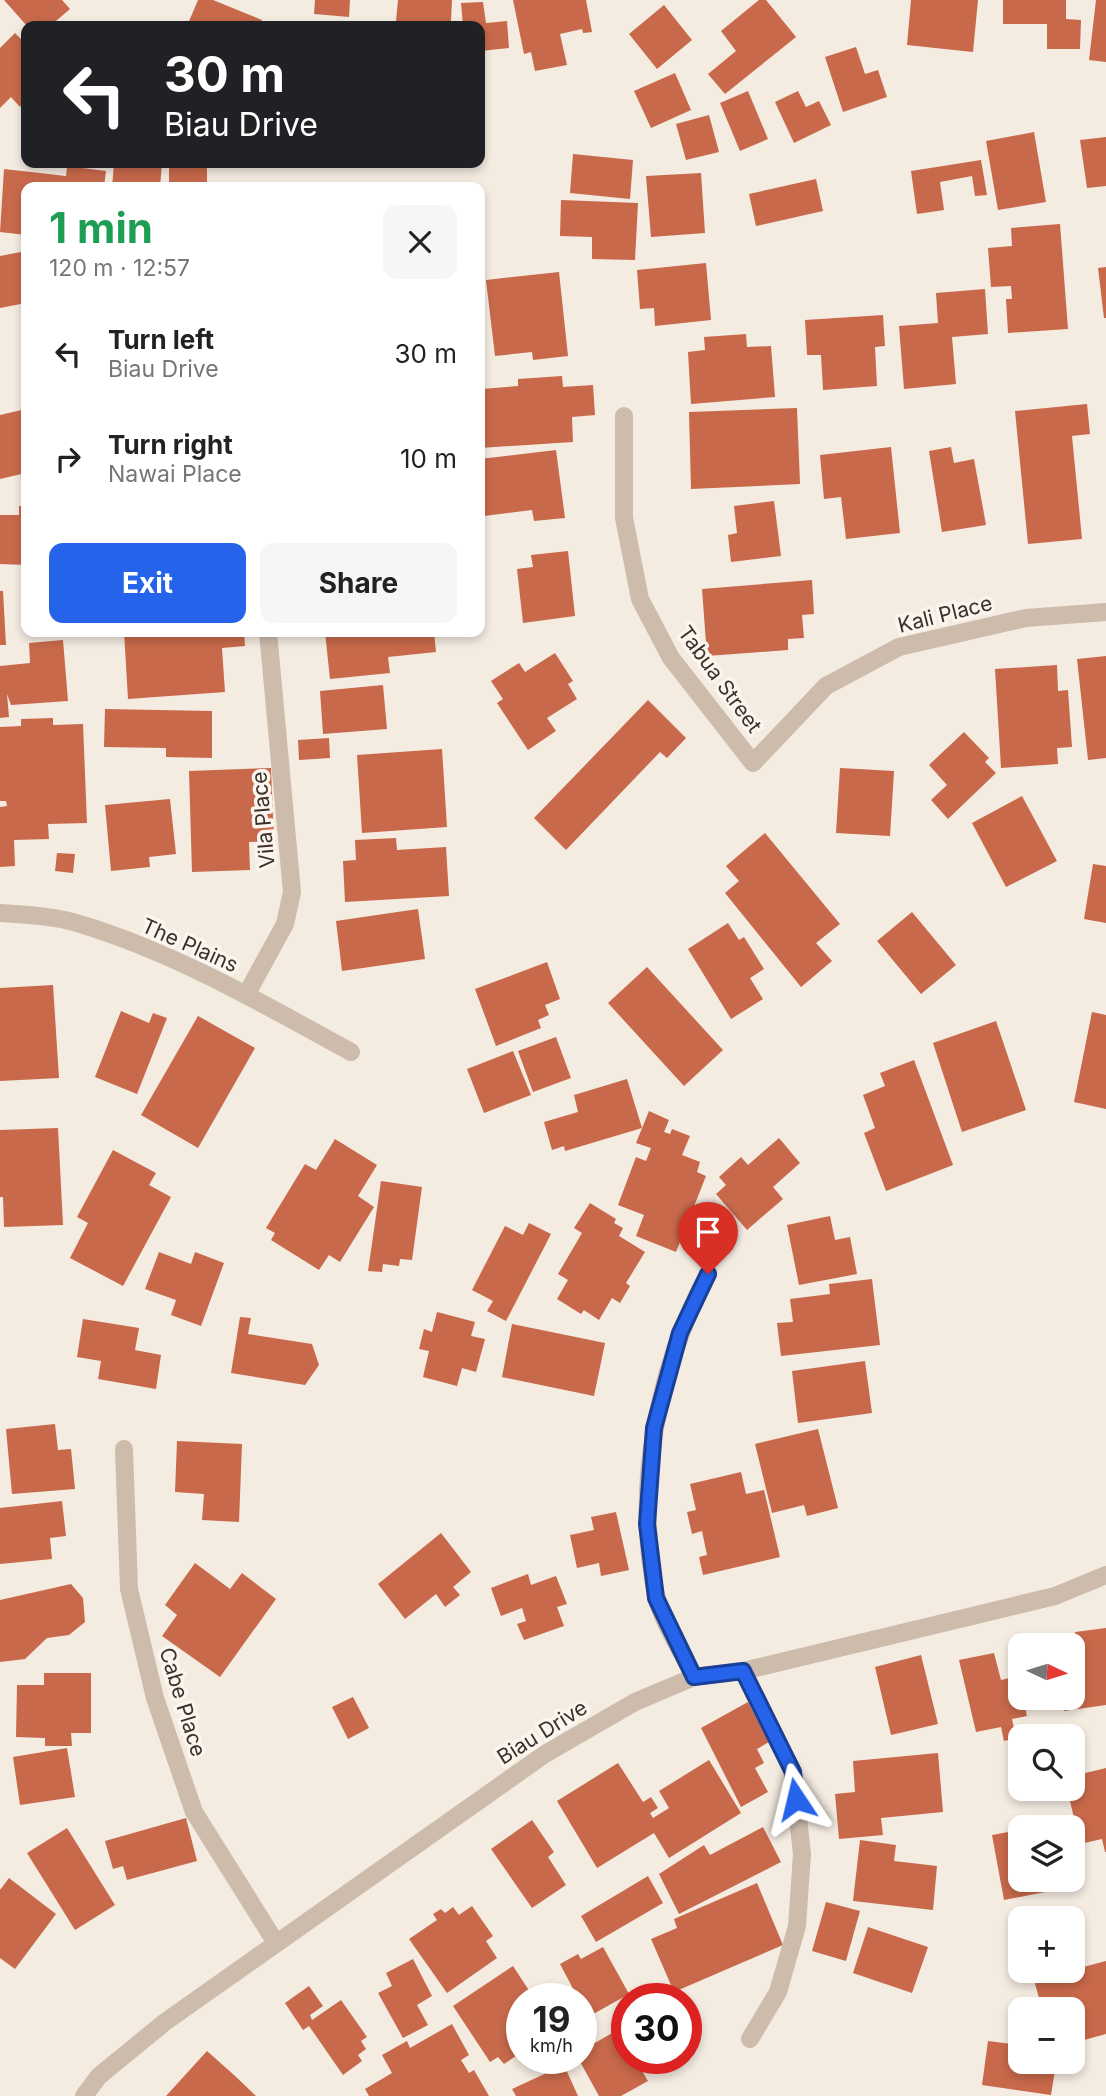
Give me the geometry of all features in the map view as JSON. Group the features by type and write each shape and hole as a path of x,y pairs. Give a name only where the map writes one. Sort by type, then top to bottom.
{"street":[{"name":"Tabua Street","path":"624,416 624,518 640,599 671,658 753,763"},
{"name":"Kali Place","path":"753,763 826,686 899,647 1026,618 1106,612"},
{"name":"Vila Place","path":"246,995 285,924 292,892 268,637"},
{"name":"The Plains","path":"0,913 78,923 192,967 351,1052"},
{"path":"694,1677 656,1598 647,1524 654,1428 680,1333 708,1274"},
{"name":"Cabe Place","path":"124,1449 129,1589 155,1698 194,1812 276,1943"},
{"name":"Biau Drive","path":"84,2096 99,2076 166,2022 276,1943 545,1754 635,1702 694,1677 743,1671 1055,1596 1106,1575"},
{"path":"743,1671 793,1772 802,1854 797,1926 778,1992 750,2039"}],"building":[{"path":"4,0 62,0 70,9 56,21 23,21"},
{"path":"198,0 213,0 262,20 262,21 189,21"},
{"path":"315,0 350,0 349,17 314,14"},
{"path":"398,0 452,0 451,21 396,21"},
{"path":"513,0 586,0 592,32 583,33 582,29 560,34 567,65 535,71 531,52 524,54"},
{"path":"759,0 766,0 796,37 725,94 708,74 736,51 721,31"},
{"path":"911,0 978,0 973,52 907,45"},
{"path":"1003,0 1066,0 1066,19 1081,20 1080,49 1047,49 1047,24 1003,24"},
{"path":"1096,0 1106,0 1106,62 1089,60"},
{"path":"483,2 486,23 507,21 509,48 485,50 485,21 463,21 461,3"},
{"path":"664,5 692,40 657,69 629,34"},
{"path":"15,33 21,39 20,107 11,97 0,108 0,48"},
{"path":"856,47 865,74 878,70 887,97 843,112 825,57"},
{"path":"675,73 691,110 651,128 634,91"},
{"path":"748,91 768,139 740,151 720,103"},
{"path":"798,91 806,107 819,101 831,125 794,143 775,102"},
{"path":"709,115 719,152 686,160 676,124"},
{"path":"1034,132 1046,202 998,210 986,141"},
{"path":"1106,137 1106,186 1087,188 1080,140"},
{"path":"573,154 633,160 630,199 570,193"},
{"path":"981,160 987,195 975,196 972,176 940,182 944,210 917,214 911,171"},
{"path":"67,168 106,171 105,182 21,182 21,234 0,232 4,169 66,176"},
{"path":"114,168 162,168 160,182 112,182"},
{"path":"169,168 207,168 207,182 169,182"},
{"path":"701,173 705,233 651,237 646,176"},
{"path":"816,179 823,211 756,226 749,194"},
{"path":"561,200 638,203 635,260 592,259 592,237 560,236"},
{"path":"1060,224 1068,329 1008,333 1006,299 1012,299 1011,286 991,287 988,248 1012,246 1011,228"},
{"path":"21,252 21,304 0,308 0,256"},
{"path":"706,263 711,320 655,326 654,308 640,309 637,270"},
{"path":"1106,267 1106,318 1104,318 1098,268"},
{"path":"559,272 568,356 533,360 532,352 495,356 486,280"},
{"path":"985,289 988,334 952,337 956,384 904,389 899,326 938,323 936,293"},
{"path":"883,315 885,346 875,347 877,386 823,390 821,355 807,355 805,320"},
{"path":"746,334 747,347 771,346 775,397 691,404 688,352 705,350 704,337"},
{"path":"562,376 563,387 593,385 595,415 572,417 573,442 485,448 485,389 518,386 518,379"},
{"path":"1087,404 1090,434 1072,436 1082,539 1028,544 1015,411"},
{"path":"797,408 800,484 691,489 689,412"},
{"path":"21,410 21,474 0,479 0,415"},
{"path":"891,447 900,533 846,539 841,497 824,499 820,455"},
{"path":"951,447 954,463 974,459 986,525 942,532 929,451"},
{"path":"556,450 565,518 534,521 532,510 485,516 485,458"},
{"path":"774,501 781,556 731,562 728,535 737,533 734,506"},
{"path":"21,506 21,565 0,564 0,515 19,515"},
{"path":"568,551 575,616 523,623 517,569 533,567 531,555"},
{"path":"812,580 814,614 802,615 804,638 788,639 788,650 707,656 702,589"},
{"path":"0,591 3,591 6,645 0,645"},
{"path":"124,637 244,637 245,646 222,648 225,692 128,699"},
{"path":"326,637 434,637 436,652 388,657 390,673 330,679"},
{"path":"63,640 68,701 11,705 7,694 9,717 0,718 0,666 30,663 29,643"},
{"path":"555,653 573,681 568,684 577,699 547,718 556,731 528,750 497,703 503,699 491,681 519,663 525,672"},
{"path":"1106,656 1106,758 1088,760 1077,659"},
{"path":"1057,665 1058,691 1068,690 1072,747 1057,748 1058,764 1001,768 995,669"},
{"path":"383,685 387,729 323,734 320,691"},
{"path":"648,700 686,738 667,758 660,752 566,850 534,818"},
{"path":"105,709 212,711 212,758 166,757 166,748 104,747"},
{"path":"53,718 53,725 83,724 87,823 48,824 49,839 14,840 15,866 0,867 0,807 7,806 6,801 0,801 0,727 21,726 21,719"},
{"path":"964,732 989,758 985,762 996,773 948,819 931,800 947,785 929,765"},
{"path":"329,738 330,758 299,760 298,740"},
{"path":"442,749 447,827 362,833 357,755"},
{"path":"271,768 274,841 249,842 250,870 192,872 189,771"},
{"path":"840,768 894,771 890,836 836,833"},
{"path":"1022,796 1057,861 1006,887 972,823"},
{"path":"170,799 176,854 149,857 150,867 111,871 105,805"},
{"path":"765,833 840,924 816,943 832,961 801,987 725,893 739,881 726,866"},
{"path":"396,838 397,850 446,847 449,896 345,902 343,861 356,860 355,840"},
{"path":"57,853 75,854 73,873 55,871"},
{"path":"1093,864 1106,866 1106,923 1084,919"},
{"path":"418,909 425,959 342,971 336,921"},
{"path":"912,912 956,965 921,994 877,941"},
{"path":"728,923 739,940 744,937 764,969 750,978 763,999 731,1019 688,949"},
{"path":"547,962 560,999 545,1005 549,1015 538,1020 541,1028 496,1046 475,989"},
{"path":"647,967 723,1050 684,1086 608,1003"},
{"path":"53,985 59,1078 0,1081 0,988"},
{"path":"121,1011 149,1023 153,1013 167,1018 137,1094 95,1077"},
{"path":"1092,1012 1106,1015 1106,1109 1074,1102"},
{"path":"198,1016 255,1048 198,1148 141,1115"},
{"path":"996,1021 1026,1110 962,1132 933,1043"},
{"path":"556,1037 571,1078 533,1092 518,1051"},
{"path":"513,1051 531,1095 484,1113 467,1069"},
{"path":"914,1060 953,1165 886,1191 864,1133 875,1128 863,1095 885,1086 880,1073"},
{"path":"627,1079 642,1128 565,1151 564,1146 552,1150 544,1122 578,1112 574,1095"},
{"path":"649,1111 669,1120 664,1132 670,1134 672,1129 690,1136 682,1155 700,1162 697,1172 706,1176 676,1252 636,1236 644,1215 618,1205 636,1157 646,1161 651,1148 636,1143"},
{"path":"58,1128 63,1225 4,1227 3,1197 0,1197 0,1130"},
{"path":"779,1138 800,1163 773,1187 783,1199 747,1230 716,1194 726,1185 719,1177 741,1157 748,1165"},
{"path":"335,1139 377,1165 358,1196 374,1207 340,1262 329,1255 319,1270 271,1240 275,1233 266,1228 305,1164 316,1170"},
{"path":"113,1150 156,1173 149,1185 171,1197 123,1286 70,1258 88,1223 77,1217"},
{"path":"381,1181 422,1187 412,1260 400,1259 399,1266 383,1264 382,1272 368,1271"},
{"path":"590,1203 616,1219 614,1223 623,1228 619,1236 645,1252 626,1283 630,1286 620,1303 612,1298 599,1320 584,1310 581,1314 557,1299 568,1280 558,1274 582,1233 574,1228"},
{"path":"830,1216 835,1240 850,1237 857,1274 799,1285 787,1225"},
{"path":"529,1223 551,1234 506,1321 487,1311 493,1301 472,1290 505,1226 523,1235"},
{"path":"159,1252 191,1264 195,1252 224,1263 201,1326 171,1315 176,1300 145,1289"},
{"path":"872,1279 880,1345 781,1356 777,1323 793,1322 790,1299 830,1294 829,1284"},
{"path":"437,1312 475,1322 471,1336 485,1339 476,1372 462,1368 457,1386 423,1377 429,1351 419,1349 424,1329 432,1332"},
{"path":"240,1317 251,1318 248,1334 312,1344 319,1365 305,1385 231,1373"},
{"path":"83,1319 139,1328 135,1350 161,1355 156,1389 98,1379 101,1361 77,1357"},
{"path":"512,1324 605,1343 594,1396 502,1377"},
{"path":"865,1361 872,1413 798,1423 792,1371"},
{"path":"55,1424 58,1450 71,1449 75,1489 12,1494 6,1429"},
{"path":"818,1429 838,1508 807,1516 804,1505 772,1513 755,1444"},
{"path":"177,1441 242,1444 239,1522 202,1520 204,1494 175,1492"},
{"path":"741,1472 746,1494 764,1490 780,1557 703,1575 699,1557 707,1555 702,1531 692,1534 687,1512 696,1510 690,1484"},
{"path":"62,1501 66,1536 50,1538 52,1559 0,1564 0,1508"},
{"path":"616,1512 629,1570 601,1576 599,1563 577,1568 570,1535 594,1530 591,1517"},
{"path":"441,1533 471,1572 453,1587 460,1595 445,1607 436,1594 405,1619 378,1584"},
{"path":"195,1563 230,1589 242,1573 276,1599 220,1677 162,1636 177,1615 165,1605"},
{"path":"528,1574 531,1585 556,1576 567,1604 557,1607 564,1626 524,1640 517,1624 526,1621 522,1608 501,1616 491,1588"},
{"path":"71,1584 83,1598 85,1622 69,1635 47,1638 25,1659 0,1662 0,1600"},
{"path":"1106,1628 1106,1705 1085,1708 1085,1633 1075,1632"},
{"path":"994,1653 1001,1680 1008,1678 1008,1710 1026,1710 1027,1716 1012,1719 1013,1724 1008,1724 1008,1740 1004,1741 1001,1727 976,1732 959,1660"},
{"path":"921,1655 938,1724 891,1735 875,1667"},
{"path":"44,1673 91,1673 91,1733 71,1733 72,1746 45,1746 45,1738 16,1737 17,1685 44,1685"},
{"path":"353,1697 369,1728 348,1739 332,1707"},
{"path":"748,1702 769,1742 757,1749 764,1763 755,1768 768,1792 741,1807 701,1728"},
{"path":"67,1748 75,1797 20,1805 13,1757"},
{"path":"938,1753 943,1812 881,1818 883,1835 839,1839 835,1794 855,1792 853,1761"},
{"path":"709,1760 741,1813 669,1858 654,1833 597,1868 557,1801 618,1763 643,1802 651,1797 658,1808 650,1813 653,1818 669,1808 659,1791"},
{"path":"1106,1768 1106,1852 1102,1839 1085,1843 1085,1815 1073,1815 1070,1801 1085,1801 1085,1773"},
{"path":"186,1818 197,1861 127,1880 123,1866 113,1869 105,1841"},
{"path":"532,1820 554,1852 548,1857 566,1885 532,1908 491,1849"},
{"path":"763,1827 781,1862 679,1914 659,1874 704,1845 710,1855"},
{"path":"67,1828 115,1905 75,1930 27,1853"},
{"path":"1008,1832 1008,1892 1045,1892 1004,1900 992,1835"},
{"path":"860,1840 896,1845 894,1861 937,1866 933,1910 853,1901"},
{"path":"648,1876 663,1903 596,1942 581,1916"},
{"path":"9,1878 56,1914 15,1969 0,1958 0,1890"},
{"path":"757,1883 783,1945 695,1983 670,1983 651,1939 677,1928 674,1919"},
{"path":"826,1902 860,1911 846,1961 812,1951"},
{"path":"472,1906 493,1936 486,1941 497,1958 447,1993 409,1939 437,1920 433,1914 441,1909 445,1913 453,1907 459,1915"},
{"path":"868,1927 928,1947 912,1993 853,1973"},
{"path":"603,1947 623,1983 611,1983 611,2004 597,2012 597,1983 570,1983 560,1964 578,1954 581,1959"},
{"path":"413,1959 432,1996 417,2005 428,2025 403,2038 378,1993 392,1986 386,1973"},
{"path":"1106,1961 1106,2034 1085,2040 1085,1997 1039,1997 1035,1983 1085,1983 1085,1967"},
{"path":"513,1966 524,1983 506,1983 506,2063 504,2064 498,2057 490,2062 453,2006"},
{"path":"309,1986 323,2006 310,2015 312,2020 341,2000 367,2037 361,2041 366,2049 358,2055 362,2061 343,2075 309,2026 303,2030 285,2003"},
{"path":"452,2024 469,2055 461,2060 469,2073 474,2070 489,2096 369,2096 365,2089 392,2073 382,2055 407,2041 410,2048"},
{"path":"611,2034 611,2074 644,2074 648,2081 621,2096 599,2096 587,2074 597,2074 597,2042"},
{"path":"988,2041 1008,2044 1008,2074 1054,2074 1051,2095 982,2085"},
{"path":"207,2051 234,2075 256,2096 166,2096"},
{"path":"544,2074 568,2074 578,2096 516,2096 512,2089"}],"route":[{"path":"708,1274 680,1333 654,1428 647,1524 656,1598 694,1677 743,1671 793,1772 796,1799"}]}
